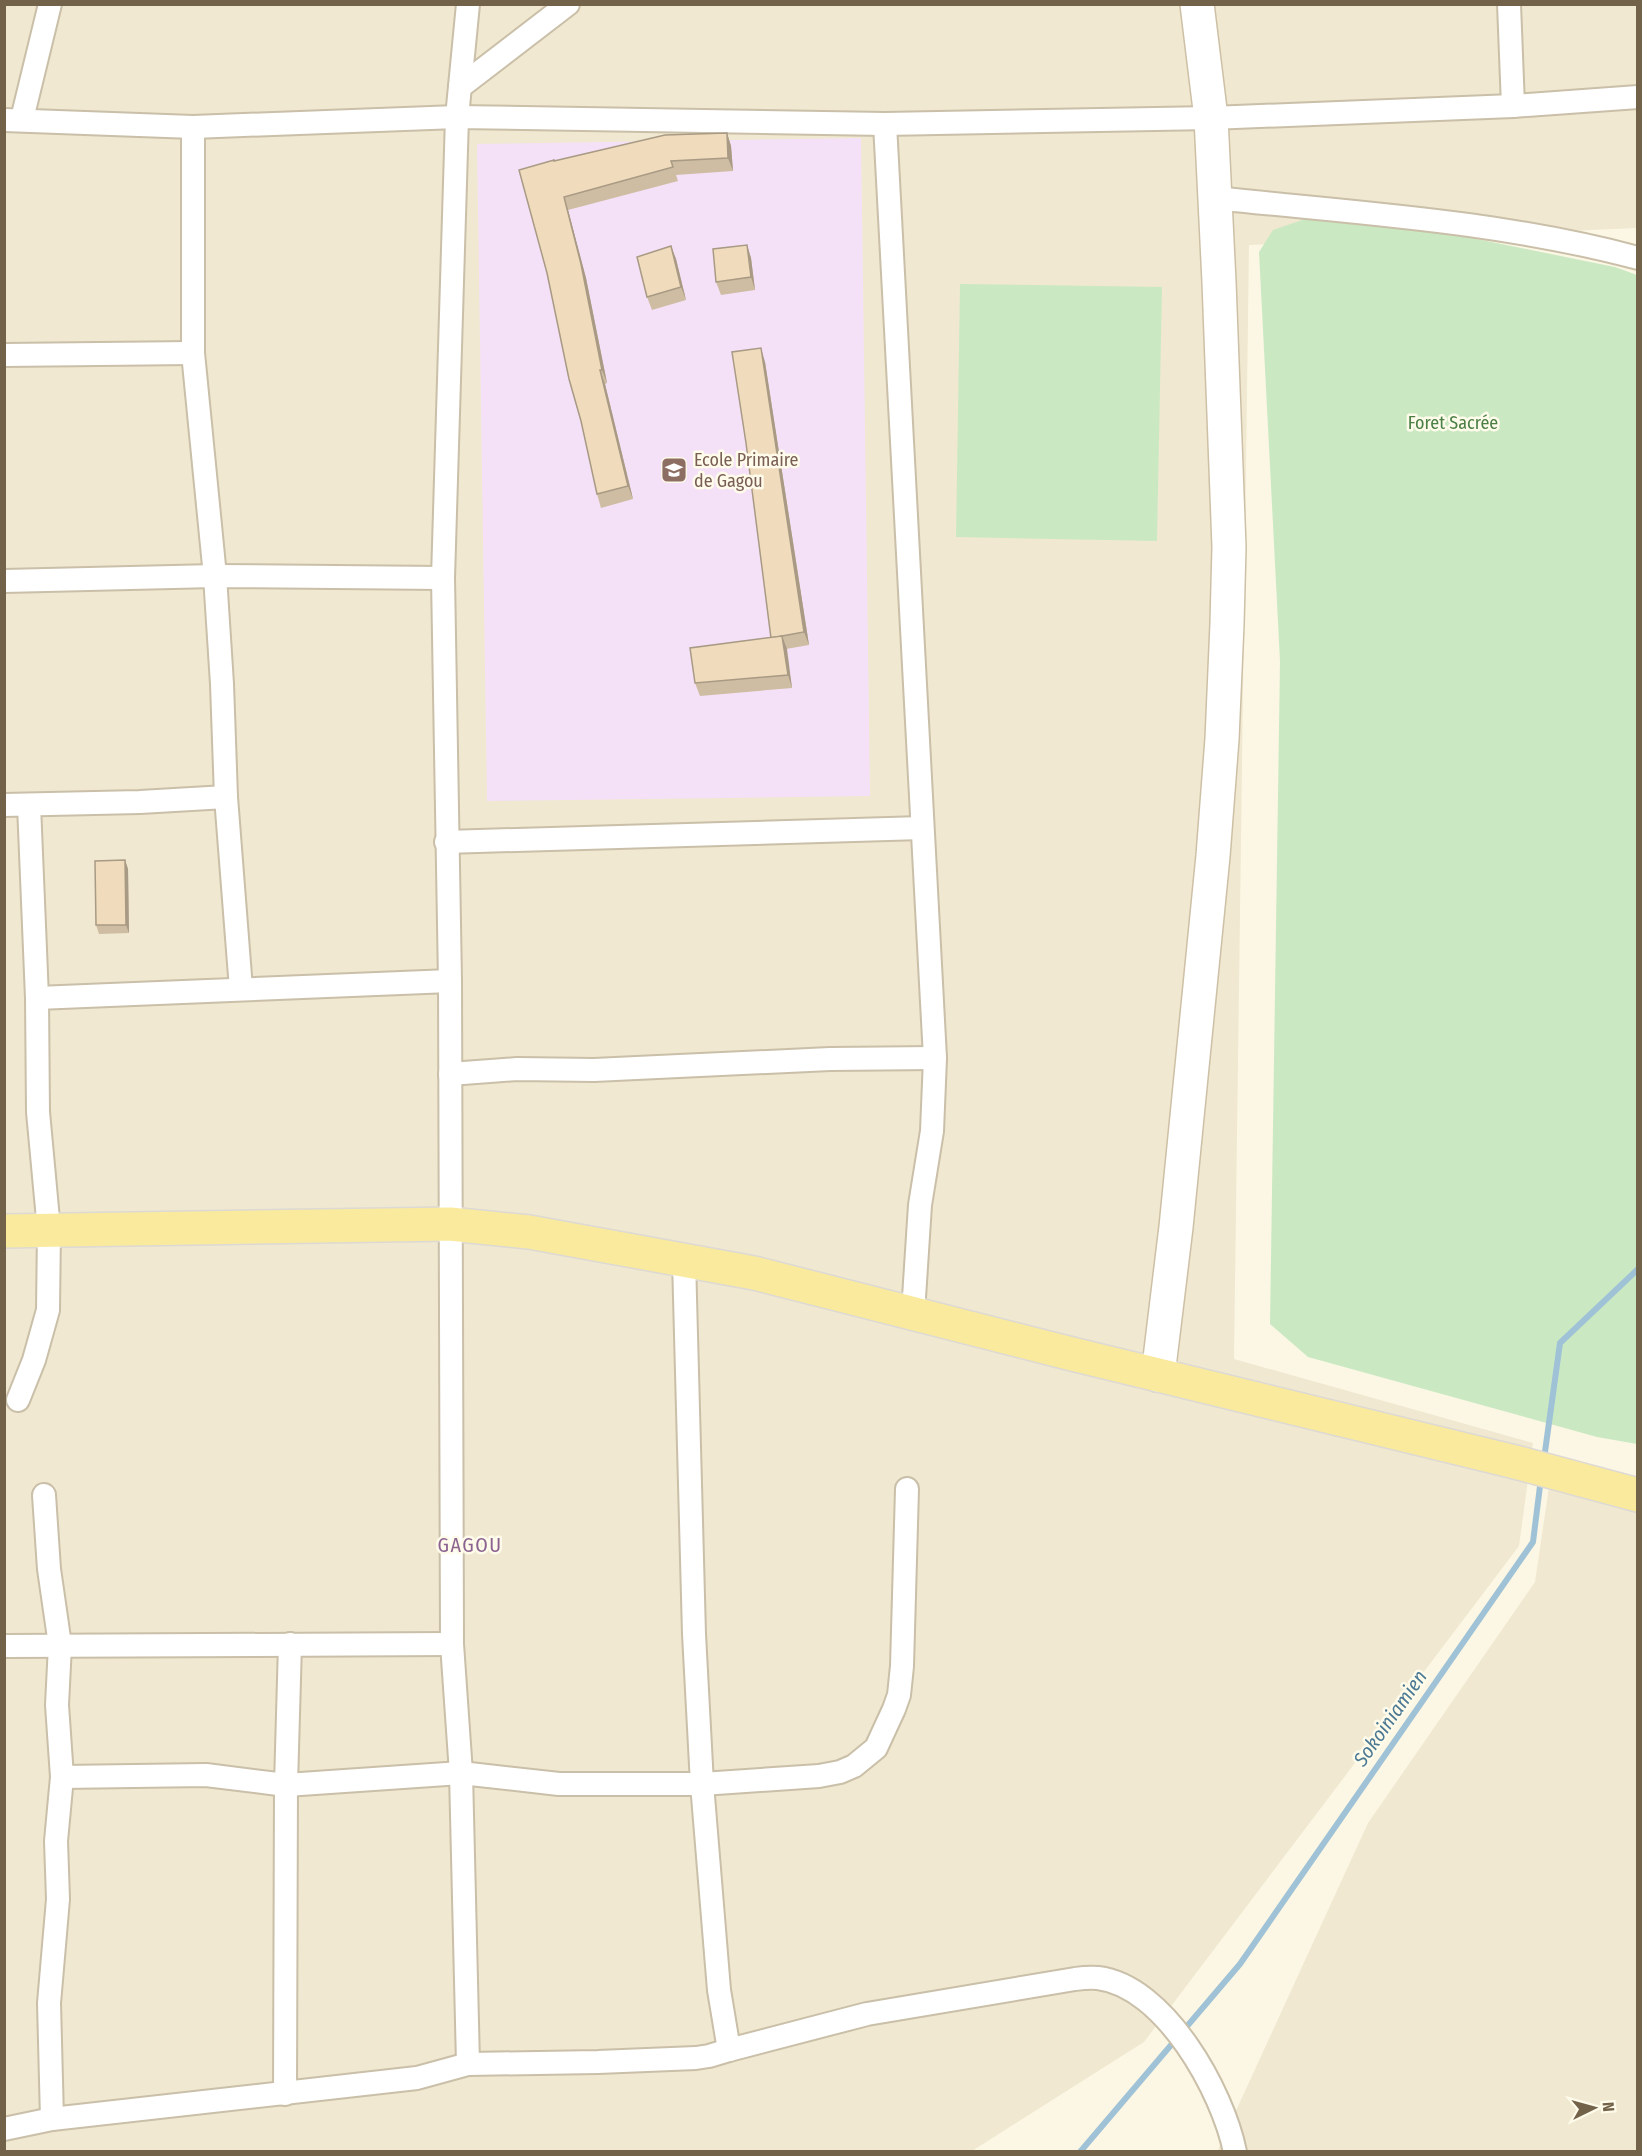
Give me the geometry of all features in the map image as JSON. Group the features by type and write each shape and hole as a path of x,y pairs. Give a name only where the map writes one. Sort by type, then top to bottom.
{"main road":[{"path":"4,1231 450,1224 541,1234 754,1273 1638,1494"}],"street":[{"path":"50,4 13,119 193,127 457,117 885,124 1211,118 1513,106 1638,97"},
{"path":"460,87 568,4"},
{"path":"1158,1375 1176,1227 1213,856 1222,727 1228,547 1211,118 1197,4"},
{"path":"1509,4 1513,106"},
{"path":"466,7 457,117 443,578 450,981 452,1644 461,1773 468,2064"},
{"path":"885,124 935,1058 932,1131 920,1205 913,1313"},
{"path":"193,127 193,353 215,576 226,797 241,988"},
{"path":"1215,198 1422,219 1538,235 1638,258"},
{"path":"4,355 193,353"},
{"path":"4,581 215,576 443,578"},
{"path":"4,805 140,802 226,797"},
{"path":"18,1400 34,1360 48,1310 49,1230 38,1112 37,999 29,805"},
{"path":"446,842 922,828"},
{"path":"37,999 241,988 450,981"},
{"path":"450,1074 518,1069 594,1070 830,1059 935,1058"},
{"path":"684,1260 694,1634 702,1784 719,1990 729,2050"},
{"path":"62,1777 206,1775 286,1785 461,1773 559,1784 702,1784 819,1776 840,1772 854,1766 876,1748 894,1709 900,1685 907,1489"},
{"path":"44,1495 49,1569 60,1645 57,1705 62,1777 56,1841 58,1899 49,2003 52,2119"},
{"path":"285,2094 286,1785 290,1644"},
{"path":"4,1646 452,1644"},
{"path":"4,2129 52,2119 417,2078 468,2064 696,2058 867,2014 1074,1979 1098,1978 1117,1983 1138,1995 1160,2012 1182,2038 1212,2089 1230,2130 1234,2151"}],"shaded area":[{"path":"5,5 1637,5 1637,228 1249,245 1234,1359 1533,1443 1519,1546 1144,2042 972,2151 5,2152"},
{"name":"Ecole Primaire de Gagou","path":"861,138 870,796 487,801 477,144"},
{"path":"1549,1487 1637,1511 1637,2151 1217,2152 1368,1823 1535,1582"}],"green space":[{"name":"Foret Sacrée","path":"1311,217 1467,237 1615,267 1637,275 1637,1444 1597,1437 1308,1357 1270,1324 1280,661 1259,252 1273,230"},
{"path":"960,284 1162,287 1157,541 956,537"}],"building":[{"path":"727,133 728,158 671,161 673,167 564,197 581,264 602,370 600,370 628,486 597,494 569,379 547,273 519,170 665,135"},
{"path":"747,245 751,277 716,282 713,249"},
{"path":"671,246 681,287 647,297 637,257"},
{"path":"761,348 804,632 771,638 732,352"},
{"path":"782,636 788,675 695,683 690,648"},
{"path":"125,860 126,925 96,925 95,861"}],"waterway":[{"name":"Sokoiniamien","path":"1544,1459 1560,1343 1638,1269"},
{"name":"Sokoiniamien","path":"1080,2152 1240,1964 1533,1542 1541,1478"}],"place":[{"name":"Ecole Primaire de Gagou","path":"674,470"}],"district":[{"name":"GAGOU","path":"470,1545"}]}
